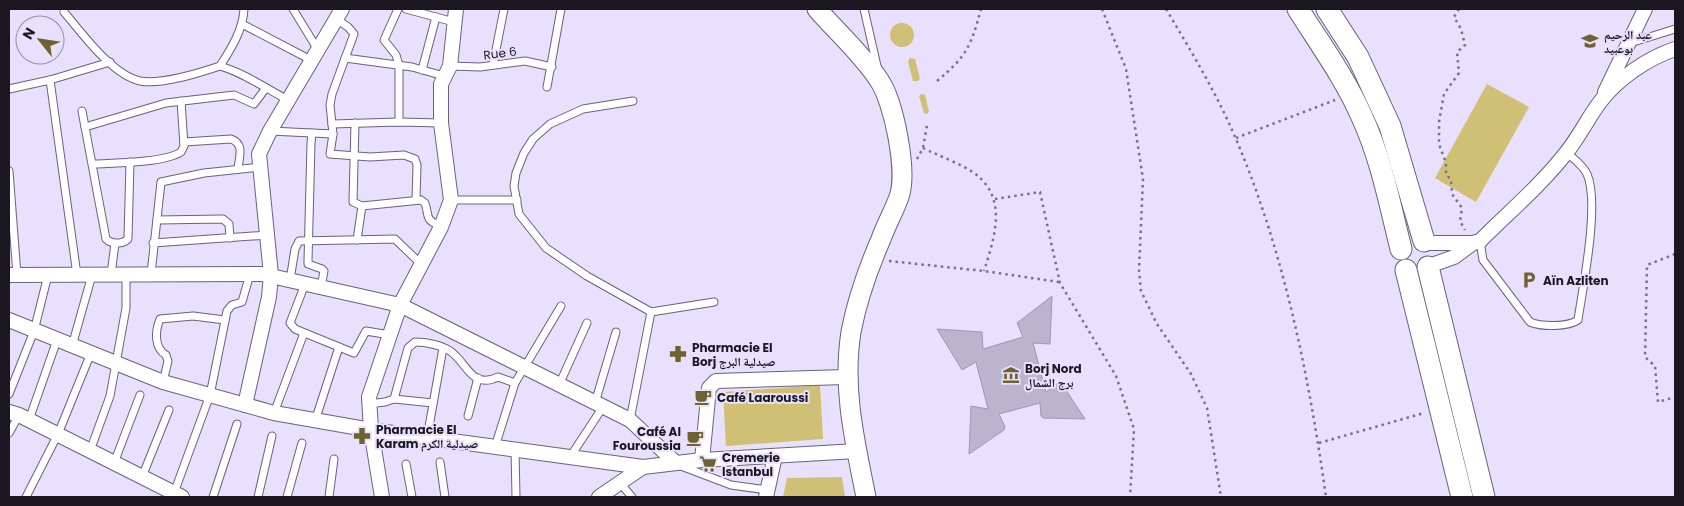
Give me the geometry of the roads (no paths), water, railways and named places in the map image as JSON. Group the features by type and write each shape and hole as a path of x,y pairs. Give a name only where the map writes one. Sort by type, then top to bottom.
{"main road":[{"path":"817,9 852,46 880,81 897,129 903,176 899,199 872,259 855,313 846,377 849,411 866,497"},
{"path":"1298,9 1331,58 1363,118 1389,199 1401,249 1399,259 1406,270 1462,497"},
{"path":"1327,9 1358,57 1390,126 1425,242 1432,254 1429,267 1484,497"},
{"path":"1401,249 1412,240 1425,242"},
{"path":"1406,270 1418,273 1429,267"}],"street":[{"path":"1429,267 1454,257 1476,242 1537,186 1566,152 1602,100 1645,9"},
{"path":"246,405 269,297 268,235 259,154 270,131 339,14"},
{"path":"382,497 368,404 400,306 441,227 451,200 441,123 441,84 447,71 455,15"},
{"path":"1602,100 1637,69 1656,57 1675,49"},
{"path":"1425,242 1476,242"},
{"path":"13,275 270,275 400,306 630,420 676,463"},
{"path":"9,320 163,382 274,413 371,430 643,467 702,460 857,451"},
{"path":"702,460 709,388 716,381 846,377"},
{"path":"19,416 178,495"},
{"path":"766,494 775,456"},
{"path":"599,497 643,467"}],"lane":[{"path":"220,66 231,49 242,24 244,9"},
{"path":"398,9 384,40 396,55 399,66 399,122"},
{"path":"406,9 436,17 455,15"},
{"path":"494,65 504,9"},
{"path":"547,86 552,68 561,9"},
{"path":"864,9 880,81"},
{"path":"294,10 315,55"},
{"path":"64,12 110,62 120,71 140,81 176,78 220,66 240,73 288,100"},
{"path":"339,14 354,34 332,94 333,134 330,154 404,155 414,159 417,165 416,199"},
{"path":"422,70 436,17"},
{"path":"242,24 315,55"},
{"path":"1627,44 1675,29"},
{"name":"Rue 6","path":"345,58 422,70 447,71 525,61 552,68"},
{"path":"9,89 50,80 110,62"},
{"path":"50,80 77,275"},
{"path":"85,126 130,115 146,107 234,95 254,104 266,88"},
{"path":"633,101 583,109 550,124 533,138 524,153 516,173 514,186 519,214 546,248 587,276 651,312 714,302"},
{"path":"93,164 130,162 179,154 183,149 184,142 181,102"},
{"path":"82,111 106,239 115,243 124,242 128,239 130,162"},
{"path":"332,124 355,122 441,123"},
{"path":"355,122 353,200 362,206 416,199 425,203 429,221 441,227"},
{"path":"270,131 333,134"},
{"path":"312,133 308,264 324,271 321,287"},
{"path":"184,142 231,139 237,141 240,148 238,169"},
{"path":"1476,242 1484,260 1530,322 1536,325 1571,324 1578,320 1591,215 1591,191 1583,167 1566,152"},
{"path":"151,274 161,182 238,169 260,168"},
{"path":"9,171 13,275"},
{"path":"451,200 517,200"},
{"path":"357,240 362,206"},
{"path":"157,220 223,219 229,224 230,238"},
{"path":"154,243 268,235"},
{"path":"290,280 299,241 395,239 422,265"},
{"path":"111,274 115,243"},
{"path":"90,450 110,396 126,308 126,274"},
{"path":"178,495 210,395 225,320 230,307 242,302 245,298 250,274"},
{"path":"9,394 34,331 48,275"},
{"path":"72,346 92,275"},
{"path":"305,284 290,323 295,329 354,353 366,331 390,335"},
{"path":"495,447 515,383 561,306"},
{"path":"630,420 651,312"},
{"path":"163,382 168,361 166,355 157,346 160,319 193,316 225,320"},
{"path":"559,385 587,323"},
{"path":"570,458 599,405 616,332"},
{"path":"274,413 304,333"},
{"path":"9,433 57,340"},
{"path":"394,399 408,348 411,344 422,342 443,348 453,354 469,373 478,378 492,380 498,377 515,383"},
{"path":"316,421 339,347"},
{"path":"427,438 443,348"},
{"path":"26,497 58,434 91,354"},
{"path":"468,416 478,378"},
{"path":"114,463 140,395"},
{"path":"368,404 394,399 433,403"},
{"path":"142,477 170,410"},
{"path":"212,497 237,424"},
{"path":"258,497 272,436"},
{"path":"287,497 302,443"},
{"path":"515,450 516,497"},
{"path":"329,497 334,459"},
{"path":"440,462 445,497"},
{"path":"676,463 713,480 766,494"},
{"path":"406,464 412,497"},
{"path":"620,483 632,497"}],"place":[{"name":"عبد الرحيم بوعبيد","path":"1590,41"},
{"name":"Aïn Azliten","path":"1529,280"},
{"name":"Pharmacie El Borj صيدلية البرج","path":"678,354"},
{"name":"Borj Nord برج الشمال","path":"1011,375"},
{"name":"Café Laaroussi","path":"703,397"},
{"name":"Pharmacie El Karam صيدلية الكرم","path":"362,436"},
{"name":"Café Al Fouroussia","path":"695,438"},
{"name":"Cremerie Istanbul","path":"708,464"}]}
